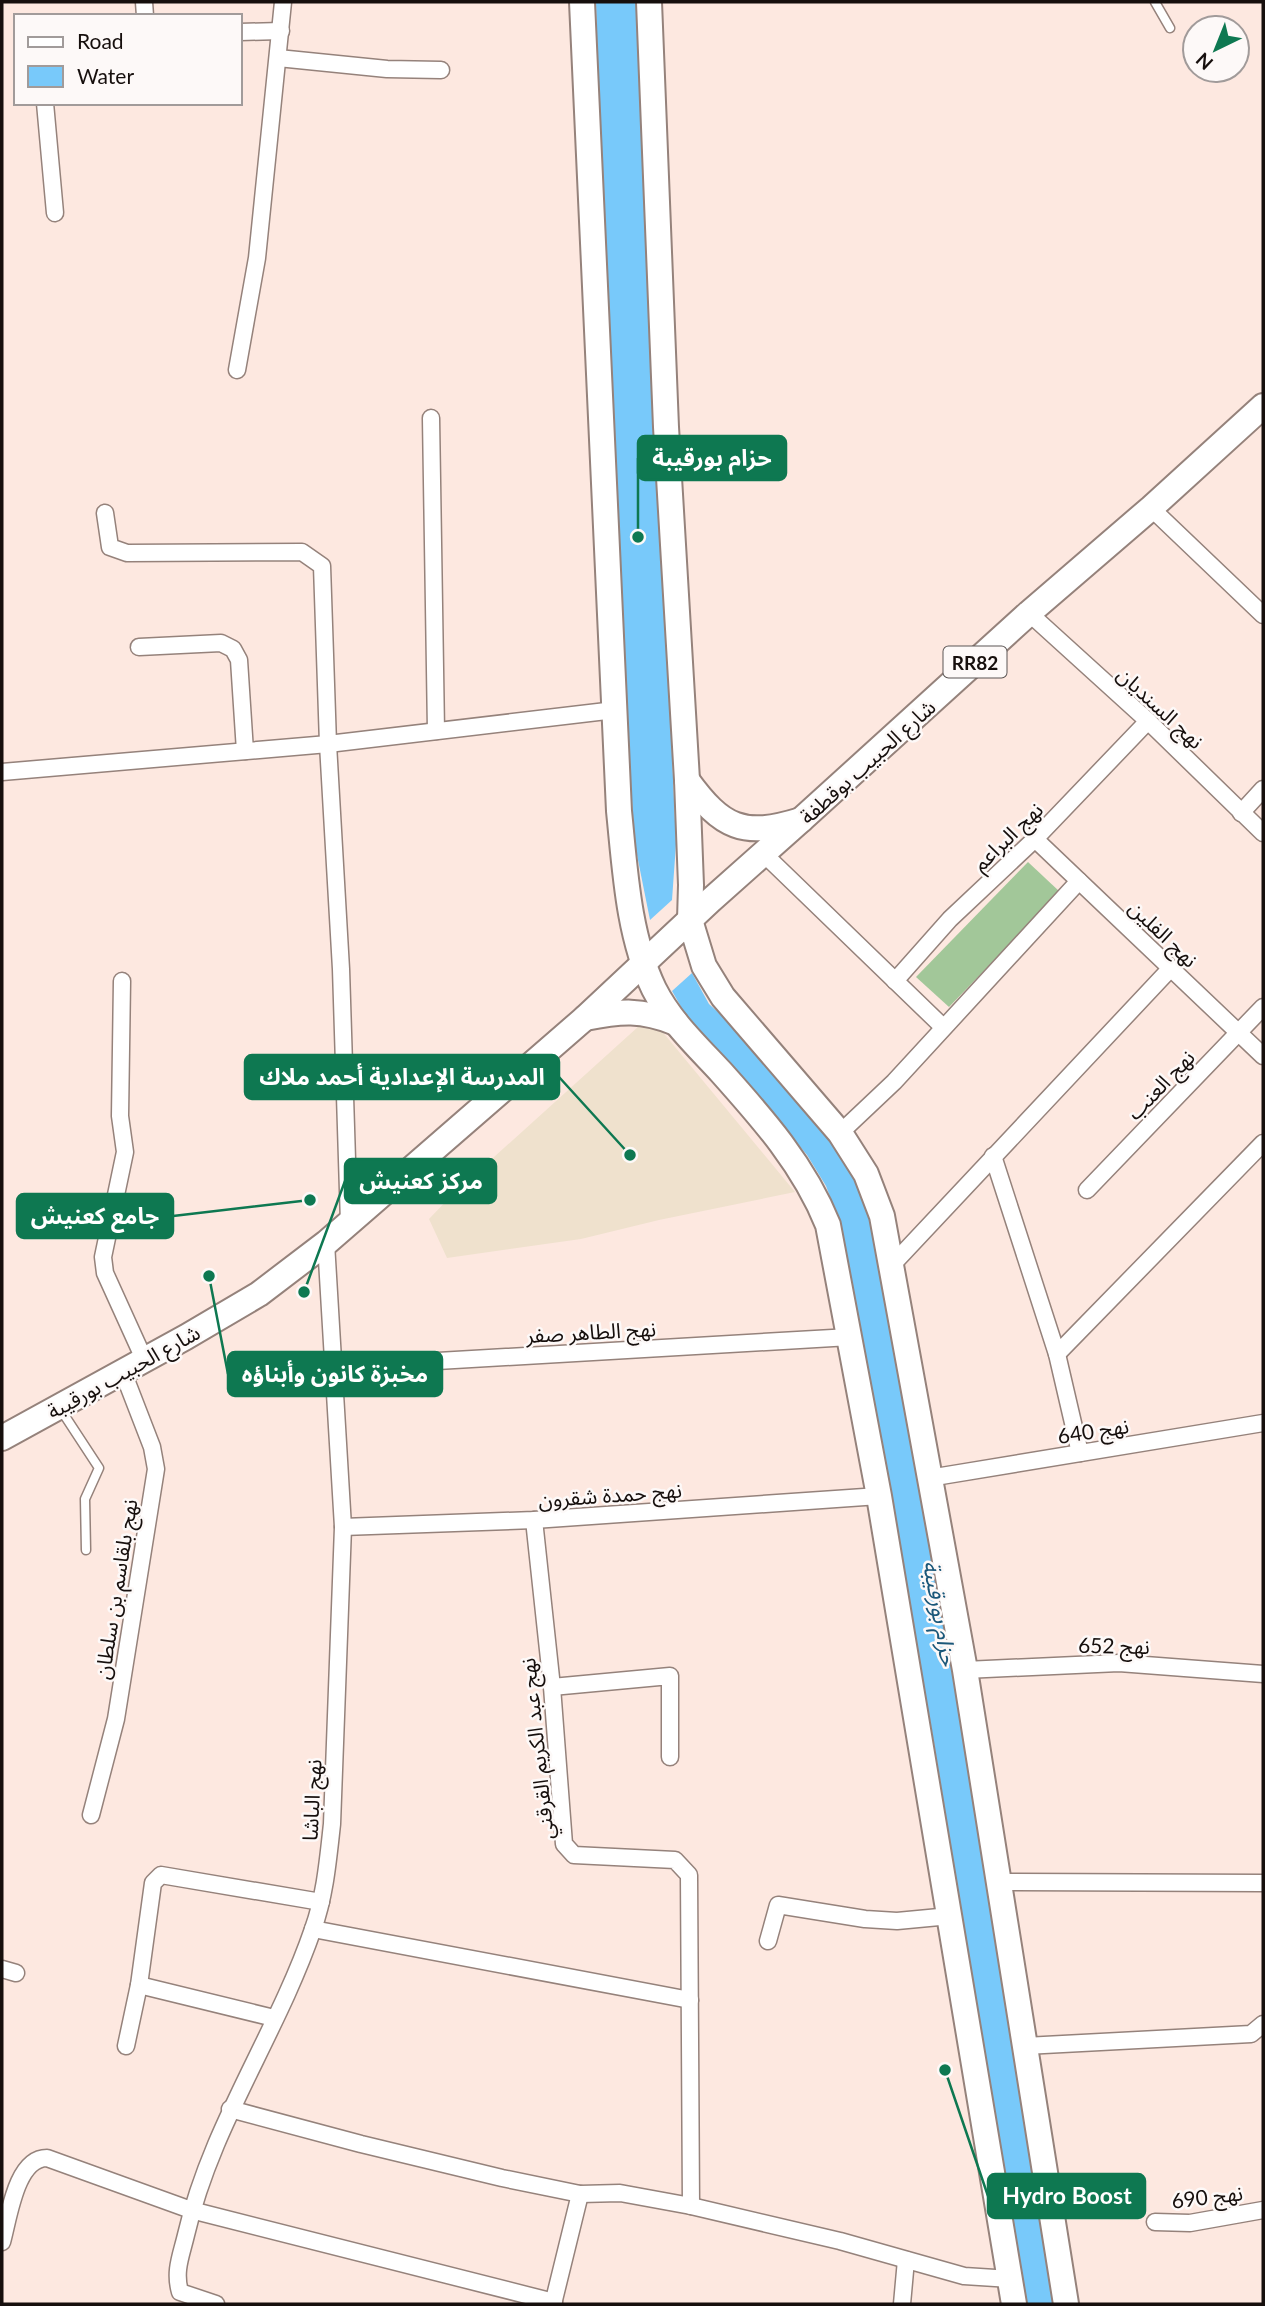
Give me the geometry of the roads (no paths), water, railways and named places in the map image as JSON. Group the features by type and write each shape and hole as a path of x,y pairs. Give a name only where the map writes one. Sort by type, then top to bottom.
{"main road":[{"path":"582,2 619,811 636,936 643,964 655,991 676,1023 769,1126 812,1188 828,1225 879,1496 1014,2304"},
{"path":"649,2 666,427 687,780 690,920 704,966 723,997 840,1133 866,1174 882,1216 965,1670 1066,2304"},
{"name":"شارع الحبيب بوقطفة","path":"690,920 1029,613 1151,508 1263,406"},
{"path":"687,780 705,804 727,821 741,827 764,830 802,820"},
{"name":"شارع الحبيب بورقيبة","path":"2,1438 259,1294 326,1243 585,1018 690,920"},
{"path":"585,1018 633,1011 676,1023"}],"street":[{"path":"237,370 257,258 283,2"},
{"path":"242,32 281,31"},
{"path":"278,58 387,69 441,70"},
{"path":"45,105 55,213"},
{"path":"431,418 436,731"},
{"path":"1151,508 1263,615"},
{"path":"105,513 110,547 127,553 302,552 322,566 328,744 341,969 349,1223"},
{"name":"نهج السنديان","path":"1029,613 1148,721 1263,833"},
{"path":"139,647 221,643 233,649 239,660 245,751"},
{"path":"2,772 328,744 615,710"},
{"name":"نهج البراعم","path":"895,981 950,919 1035,839 1148,721"},
{"path":"1241,813 1263,789"},
{"name":"نهج الفلين","path":"1035,839 1263,1056"},
{"path":"763,853 943,1027"},
{"path":"840,1133 894,1082 1079,881"},
{"path":"892,1265 1170,969"},
{"name":"نهج بلقاسم بن سلطان","path":"91,1815 116,1719 156,1469 134,1365 105,1273 103,1257 125,1152 120,1116 122,981"},
{"name":"نهج العنب","path":"1087,1190 1263,1007"},
{"path":"1057,1354 1263,1143"},
{"path":"993,1156 1057,1354 1080,1453"},
{"name":"نهج الباشا","path":"216,2304 180,2292 176,2277 191,2210 230,2109 313,1929 328,1864 332,1824 343,1527 326,1243"},
{"name":"نهج الطاهر صفر","path":"335,1367 850,1337"},
{"name":"نهج 640","path":"929,1478 1263,1423"},
{"name":"نهج حمدة شقرون","path":"343,1527 534,1520 879,1496"},
{"name":"نهج عبد الكريم القرقني","path":"534,1520 552,1687 564,1844 574,1855 675,1860 689,1875 691,2206"},
{"name":"نهج 652","path":"965,1670 1119,1663 1263,1674"},
{"path":"552,1687 670,1676 670,1757"},
{"path":"126,2046 139,1985 153,1883 161,1875 321,1902"},
{"path":"1000,1882 1263,1883"},
{"path":"768,1941 778,1905 865,1919 897,1921 950,1916"},
{"path":"313,1929 690,2000"},
{"path":"139,1985 274,2018"},
{"path":"1025,2046 1251,2034 1263,2024"},
{"path":"230,2109 361,2144 580,2194 620,2193 691,2206 840,2241 964,2276 1011,2279"},
{"path":"2,2242 20,2176 37,2158 47,2158 191,2210 554,2303 580,2194"},
{"name":"نهج 690","path":"1155,2222 1190,2224 1263,2210"},
{"path":"902,2304 905,2260"}],"lane":[{"path":"1155,2 1170,28"},
{"path":"59,1407 99,1468 85,1499 86,1550"}],"water":[{"path":"596,2 638,2 676,844 672,900 650,920 635,845 626,709 600,152"},
{"path":"692,973 709,1004 731,1024 823,1127 852,1169 872,1217 919,1476 1058,2304 1026,2304 934,1743 841,1226 826,1186 807,1155 688,1019 672,991"}],"place":[{"name":"حزام بورقيبة","path":"638,537"},
{"name":"المدرسة الإعدادية أحمد ملاك","path":"630,1155"},
{"name":"جامع كعنيش","path":"310,1200"},
{"name":"مخبزة كانون وأبناؤه","path":"209,1276"},
{"name":"مركز كعنيش","path":"304,1292"},
{"name":"Hydro Boost","path":"945,2070"}]}
